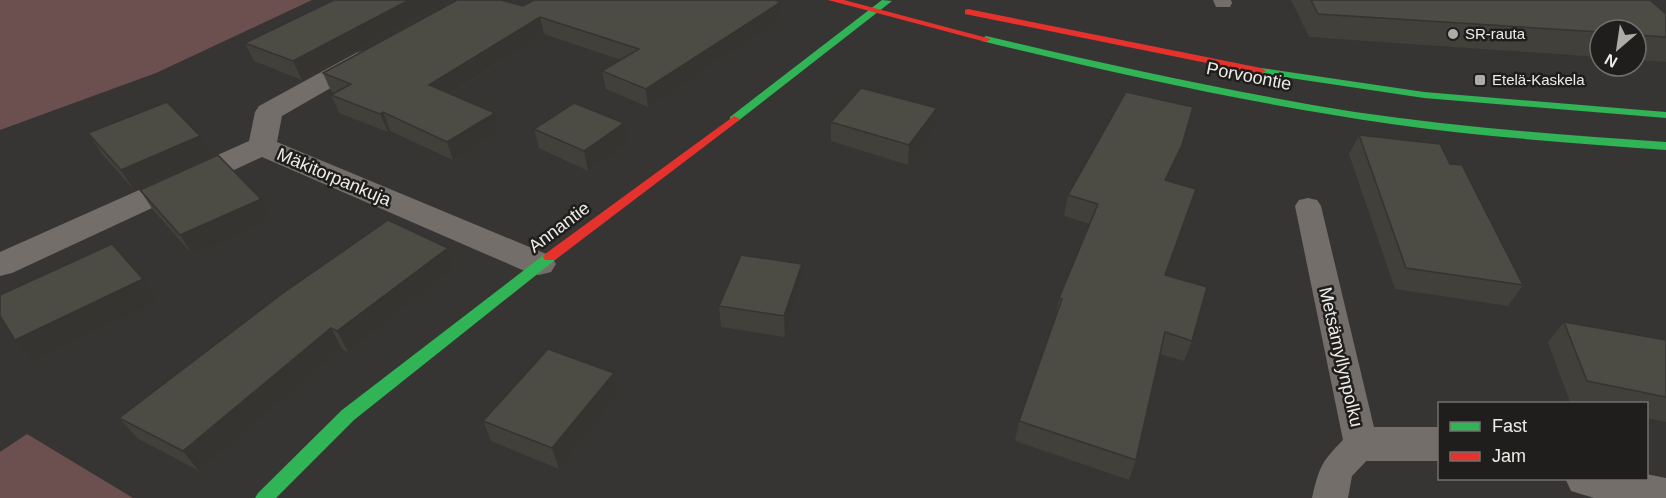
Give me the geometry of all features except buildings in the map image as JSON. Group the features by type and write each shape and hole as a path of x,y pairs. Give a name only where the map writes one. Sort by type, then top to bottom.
{"street":[{"name":"Porvoontie","path":"833,0 1114,69 1355,115 1563,139 1666,146"},
{"name":"Annantie","path":"264,498 348,415 539,264 889,0"},
{"name":"Porvoontie","path":"959,10 1125,47 1345,85 1531,106 1666,115"},
{"path":"261,146 269,112 390,45"},
{"name":"Mäkitorpankuja","path":"0,265 261,146 539,264"},
{"path":"1361,444 1438,444"},
{"path":"1594,480 1666,497"}],"lane":[{"name":"Metsämyllynpolku","path":"1308,206 1361,444 1336,471 1330,498"}],"shaded area":[{"path":"0,0 312,0 156,73 0,130"},
{"path":"27,434 133,498 0,498 0,452"}],"traffic: fast":[{"path":"734,119 887,1"},
{"path":"986,39 1170,81 1393,121 1471,130 1666,146"},
{"path":"1261,71 1424,95 1666,115"},
{"path":"264,498 348,415 550,257"}],"traffic: jam":[{"path":"833,0 986,39"},
{"path":"968,12 1261,71"},
{"path":"550,257 734,119"}],"place":[{"name":"SR-rauta","path":"1453,34"},
{"name":"Etelä-Kaskela","path":"1480,80"}]}
